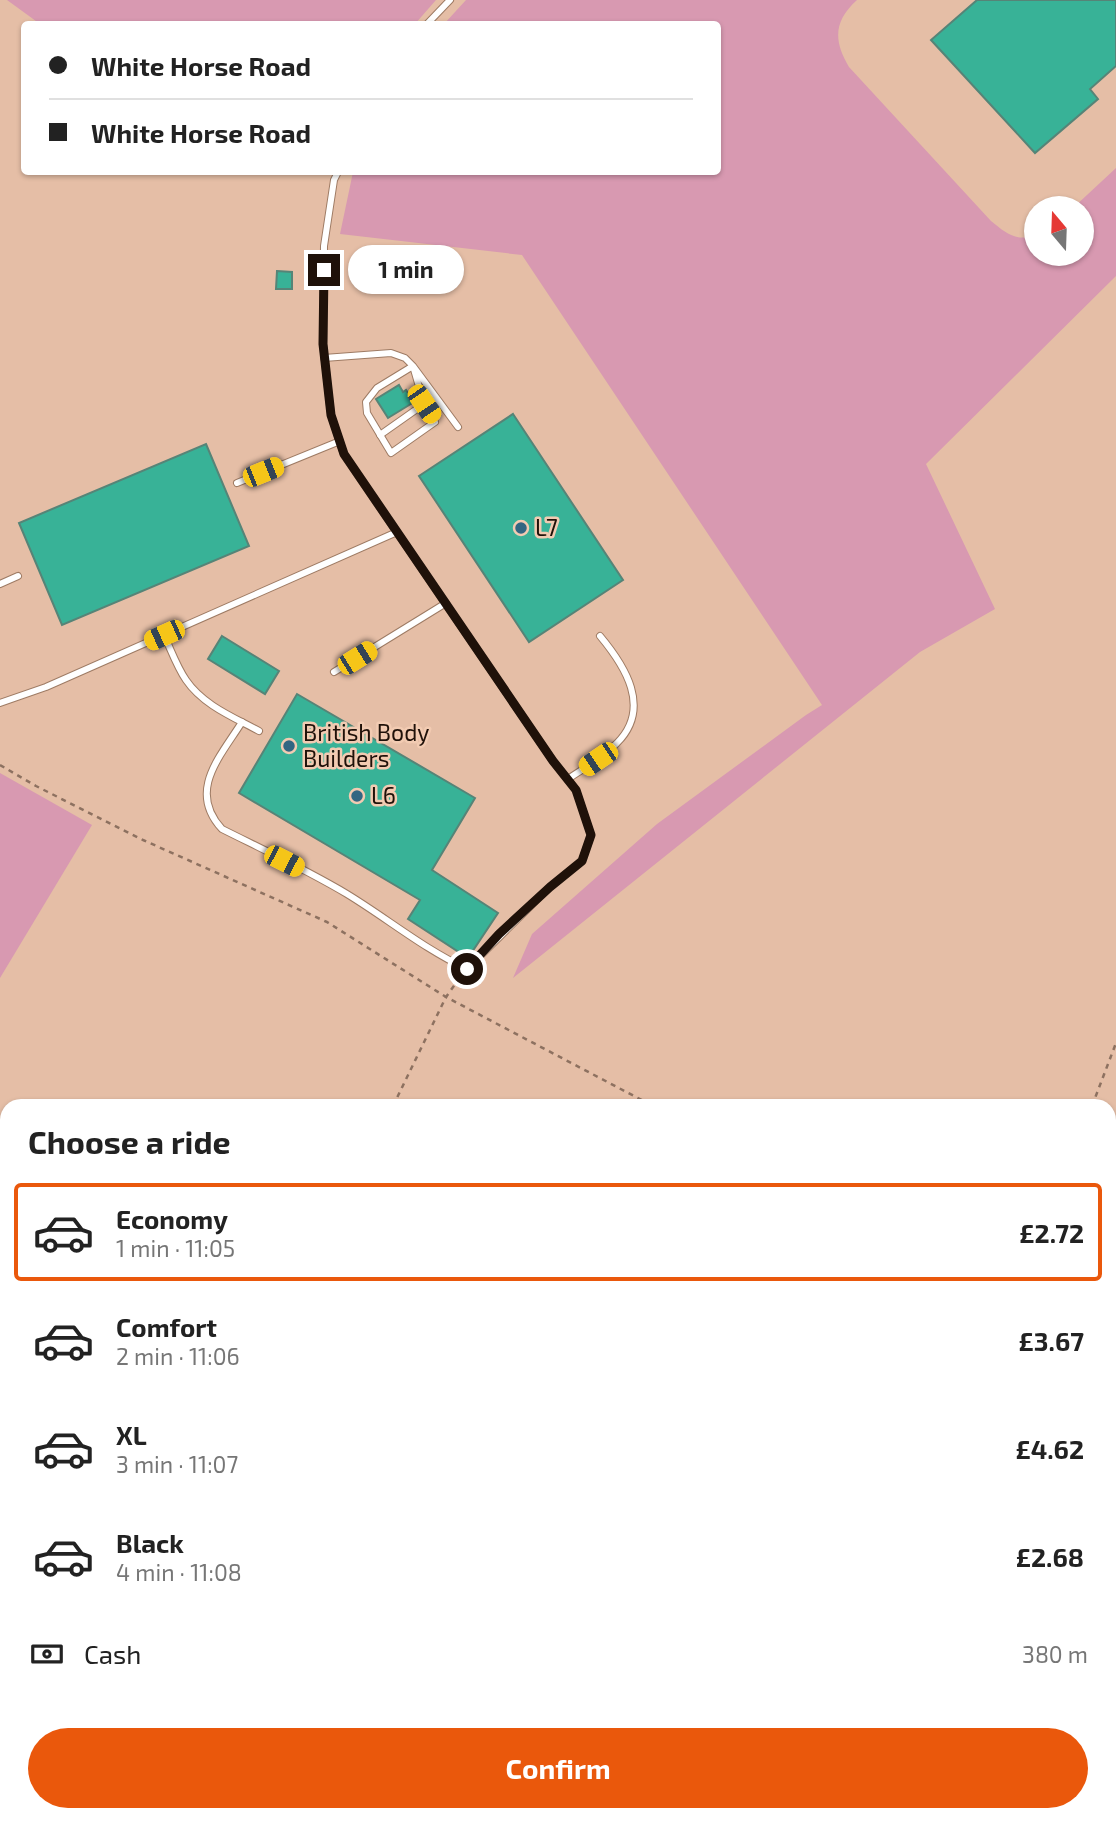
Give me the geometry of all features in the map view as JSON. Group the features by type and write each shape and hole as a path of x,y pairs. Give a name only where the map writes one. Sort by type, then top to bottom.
{"lane":[{"path":"430,21 450,0"},
{"path":"242,722 207,779 206,801 211,818 222,829 349,895 399,931 467,969 499,934 582,861 591,835 576,790 344,454 331,415 324,358 324,246 336,175"},
{"path":"324,358 391,353 405,358 458,427"},
{"path":"413,366 424,404 435,422 391,453 367,414 366,401 369,394 377,388 413,366"},
{"path":"380,435 424,404"},
{"path":"237,482 340,441"},
{"path":"0,703 46,687 397,532"},
{"path":"0,584 18,576"},
{"path":"334,672 446,603"},
{"path":"164,635 184,679 191,687 213,707 259,731"},
{"path":"568,779 617,743 631,722 634,707 628,677 600,636"}],"path":[{"path":"0,765 143,840 327,922 446,997 640,1099"},
{"path":"396,1099 446,997 467,969"},
{"path":"1095,1099 1116,1043"}],"shaded area":[{"path":"7,0 436,0 418,21 36,21"},
{"path":"466,0 857,0 844,16 838,31 840,48 849,67 991,221 1002,230 1024,238 1024,266 1094,266 1094,196 1086,196 1116,168 1116,276 926,464 995,609 920,652 513,978 532,934 657,824 822,705 522,255 340,234 352,175 721,175 721,21 447,21"},
{"path":"0,773 92,825 0,978"}],"building":[{"path":"977,0 1116,0 1116,66 1090,89 1098,99 1035,153 931,40"},
{"path":"277,271 292,272 292,289 276,289"},
{"path":"399,385 414,402 388,418 376,399"},
{"name":"L7","path":"513,414 623,580 529,642 419,476"},
{"path":"206,444 249,546 62,625 19,523"},
{"path":"222,636 279,671 265,694 208,659"},
{"name":"L6","path":"297,694 475,798 432,870 498,913 468,958 408,919 420,900 239,793"}],"place":[{"name":"L7","path":"521,528"},
{"name":"British Body Builders","path":"289,746"},
{"name":"L6","path":"357,796"}],"route":[{"path":"324,270 323,344 331,415 344,454 553,761 576,790 591,835 582,861 499,934 467,969"}]}
